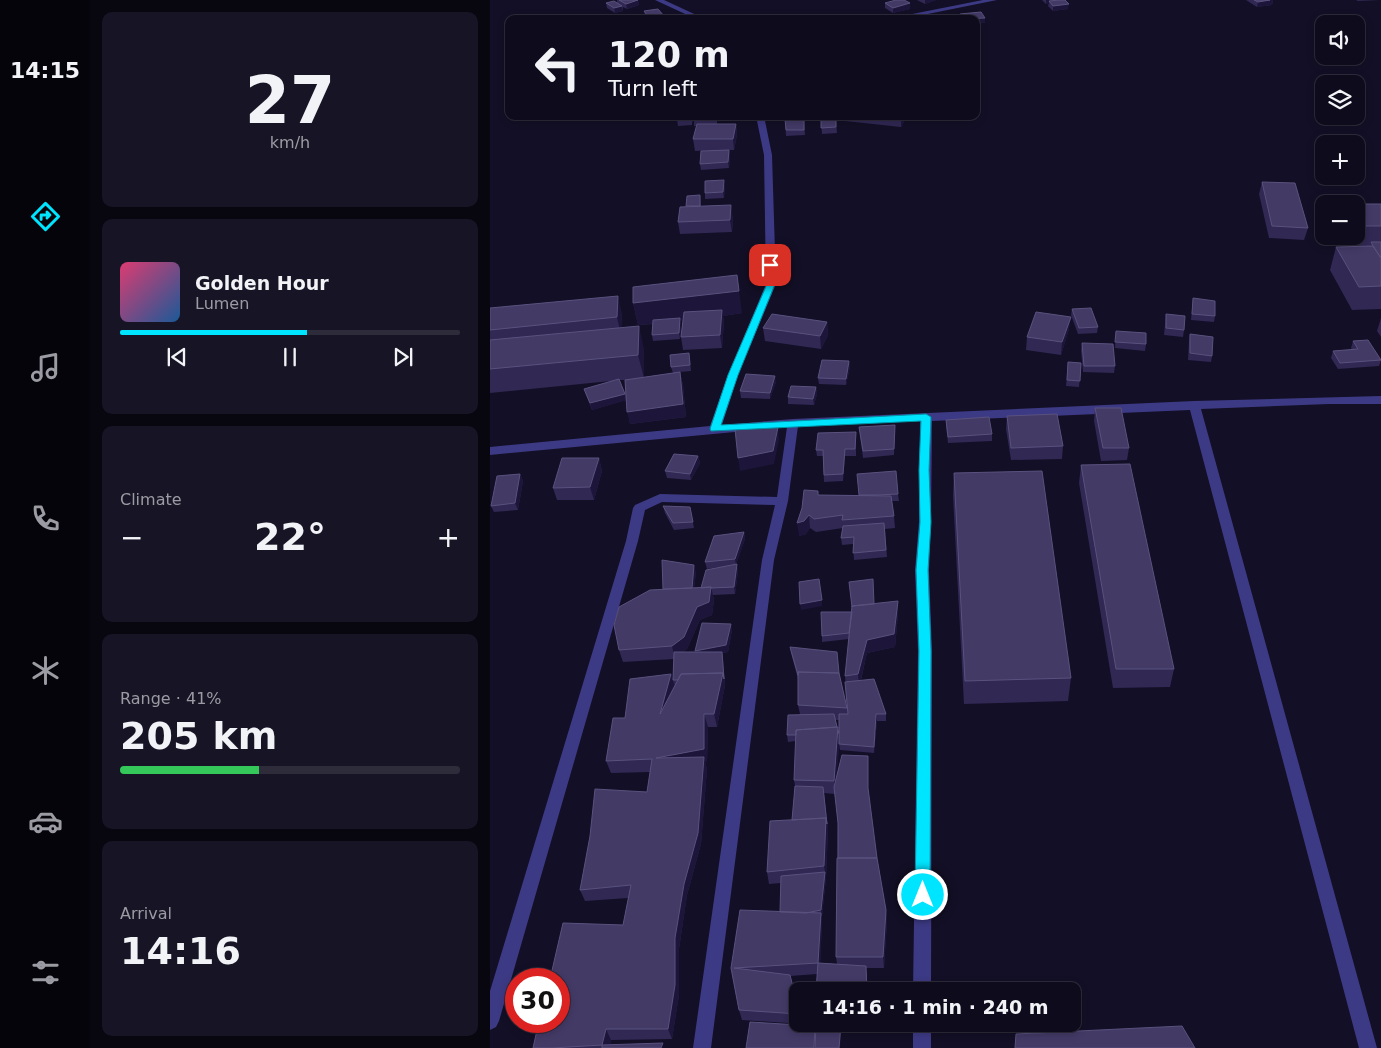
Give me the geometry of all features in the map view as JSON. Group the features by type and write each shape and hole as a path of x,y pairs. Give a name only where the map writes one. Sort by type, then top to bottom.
{"street":[{"path":"658,0 693,15"},
{"path":"912,15 994,0"},
{"path":"715,429 733,375 771,284 768,155 761,120"},
{"path":"490,451 793,423 1329,400 1381,400"},
{"path":"1194,406 1368,1048"},
{"path":"922,982 925,651 922,570 925,522 926,417"},
{"path":"702,1048 768,560 782,501 793,423"},
{"path":"490,1021 632,540 639,508 660,498 782,501"},
{"path":"922,1032 922,1048"}],"building":[{"path":"619,0 638,0 626,4"},
{"path":"904,0 910,3 893,8 885,3"},
{"path":"1065,0 1069,4 1053,6 1049,1"},
{"path":"1254,0 1270,0 1258,2"},
{"path":"614,1 622,6 614,8 606,3"},
{"path":"658,9 663,15 647,15 644,11"},
{"path":"981,12 985,18 980,18 980,15 960,14"},
{"path":"785,120 804,120 804,130 786,130"},
{"path":"821,120 836,120 836,127 821,128"},
{"path":"697,124 736,124 733,139 693,139"},
{"path":"729,150 728,162 700,164 701,151"},
{"path":"724,180 723,192 705,193 705,181"},
{"path":"1262,182 1295,183 1308,228 1272,226"},
{"path":"700,195 700,206 686,206 687,196"},
{"path":"1365,204 1381,204 1381,226 1365,226"},
{"path":"731,205 730,220 678,222 680,207"},
{"path":"1371,242 1381,242 1381,258 1373,246"},
{"path":"1373,246 1381,258 1381,286 1359,287 1336,247"},
{"path":"737,275 739,291 633,303 633,287"},
{"path":"618,296 617,317 490,330 490,308"},
{"path":"1193,298 1215,301 1215,316 1192,314"},
{"path":"1091,308 1098,327 1079,328 1072,309"},
{"path":"722,310 720,335 681,337 684,312"},
{"path":"1036,312 1071,317 1062,342 1027,337"},
{"path":"772,314 827,322 820,336 763,328"},
{"path":"1166,314 1185,316 1184,330 1166,328"},
{"path":"680,318 679,333 652,335 653,320"},
{"path":"639,326 638,355 490,369 490,340"},
{"path":"1116,331 1146,333 1146,344 1115,342"},
{"path":"1190,334 1213,337 1212,356 1190,353"},
{"path":"1368,340 1381,360 1340,363 1333,351 1358,349 1353,341"},
{"path":"1082,343 1113,344 1115,366 1084,366"},
{"path":"689,353 690,365 671,367 670,355"},
{"path":"822,360 849,361 846,379 818,378"},
{"path":"1068,362 1081,363 1080,381 1067,380"},
{"path":"680,372 683,404 627,412 625,380"},
{"path":"746,374 775,376 770,393 740,391"},
{"path":"619,379 625,394 590,403 584,389"},
{"path":"791,386 816,387 813,399 788,397"},
{"path":"1095,408 1121,408 1129,448 1103,448"},
{"path":"1057,414 1063,446 1011,448 1007,416"},
{"path":"989,417 992,434 948,437 946,420"},
{"path":"895,425 894,449 863,451 859,427"},
{"path":"778,427 773,451 738,458 735,429"},
{"path":"856,432 855,449 845,449 843,474 824,475 823,450 816,450 818,433"},
{"path":"674,454 698,456 690,474 665,471"},
{"path":"562,458 599,458 590,487 553,488"},
{"path":"1130,464 1174,669 1116,669 1081,465"},
{"path":"896,471 898,494 859,495 857,474"},
{"path":"1042,471 1071,678 965,681 954,473"},
{"path":"520,474 515,503 491,506 497,476"},
{"path":"804,490 818,491 818,495 891,496 894,516 842,520 843,515 814,519 809,515 804,521 797,523 802,508"},
{"path":"663,506 690,507 693,522 673,523"},
{"path":"884,523 886,550 853,553 854,537 841,538 843,526"},
{"path":"744,532 735,559 705,562 714,536"},
{"path":"662,560 694,565 692,588 663,589"},
{"path":"737,564 734,587 701,588 706,570"},
{"path":"819,579 822,600 800,604 799,582"},
{"path":"873,579 874,604 852,607 849,582"},
{"path":"711,587 709,602 697,607 684,637 672,646 619,650 614,625 619,607 650,590"},
{"path":"898,601 894,634 867,640 858,674 845,676 852,606"},
{"path":"821,612 852,612 849,633 822,636"},
{"path":"702,623 731,624 726,645 695,651"},
{"path":"790,647 837,652 839,673 798,672 798,675"},
{"path":"674,652 722,652 724,679 723,673 681,674 678,680 673,680"},
{"path":"798,672 839,673 847,708 798,705"},
{"path":"723,673 714,714 704,714 704,749 656,758 704,757 698,833 684,884 675,938 675,985 668,1029 606,1029 602,1045 533,1048 536,1033 570,1033 570,968 553,968 563,923 623,925 631,885 580,890 590,836 595,789 647,792 652,759 606,761 613,718 625,718 630,679 671,674 660,714 681,674"},
{"path":"874,679 886,714 876,714 874,747 839,744 839,714 848,714 845,682"},
{"path":"834,714 837,727 796,730 796,735 787,735 788,715"},
{"path":"838,727 834,781 794,780 796,730"},
{"path":"842,755 868,756 868,788 877,858 838,858 838,823 834,787"},
{"path":"795,786 823,787 827,824 826,818 792,820"},
{"path":"826,818 824,866 767,872 770,821"},
{"path":"837,858 877,858 886,910 883,957 836,957"},
{"path":"825,872 821,910 806,913 780,912 781,876"},
{"path":"740,910 821,913 818,963 734,968 790,975 792,982 789,982 789,1013 739,1010 731,968"},
{"path":"818,963 866,966 867,982 817,982"},
{"path":"750,1022 789,1024 789,1032 815,1032 814,1048 746,1048"},
{"path":"1182,1026 1195,1048 1015,1048 1016,1034"},
{"path":"816,1032 840,1032 839,1048 815,1048"},
{"path":"663,1043 661,1048 602,1048 602,1045"}],"route":[{"path":"770,265 771,284 733,375 715,429 793,423 926,417 925,522 922,570 925,651 923,895"}]}
